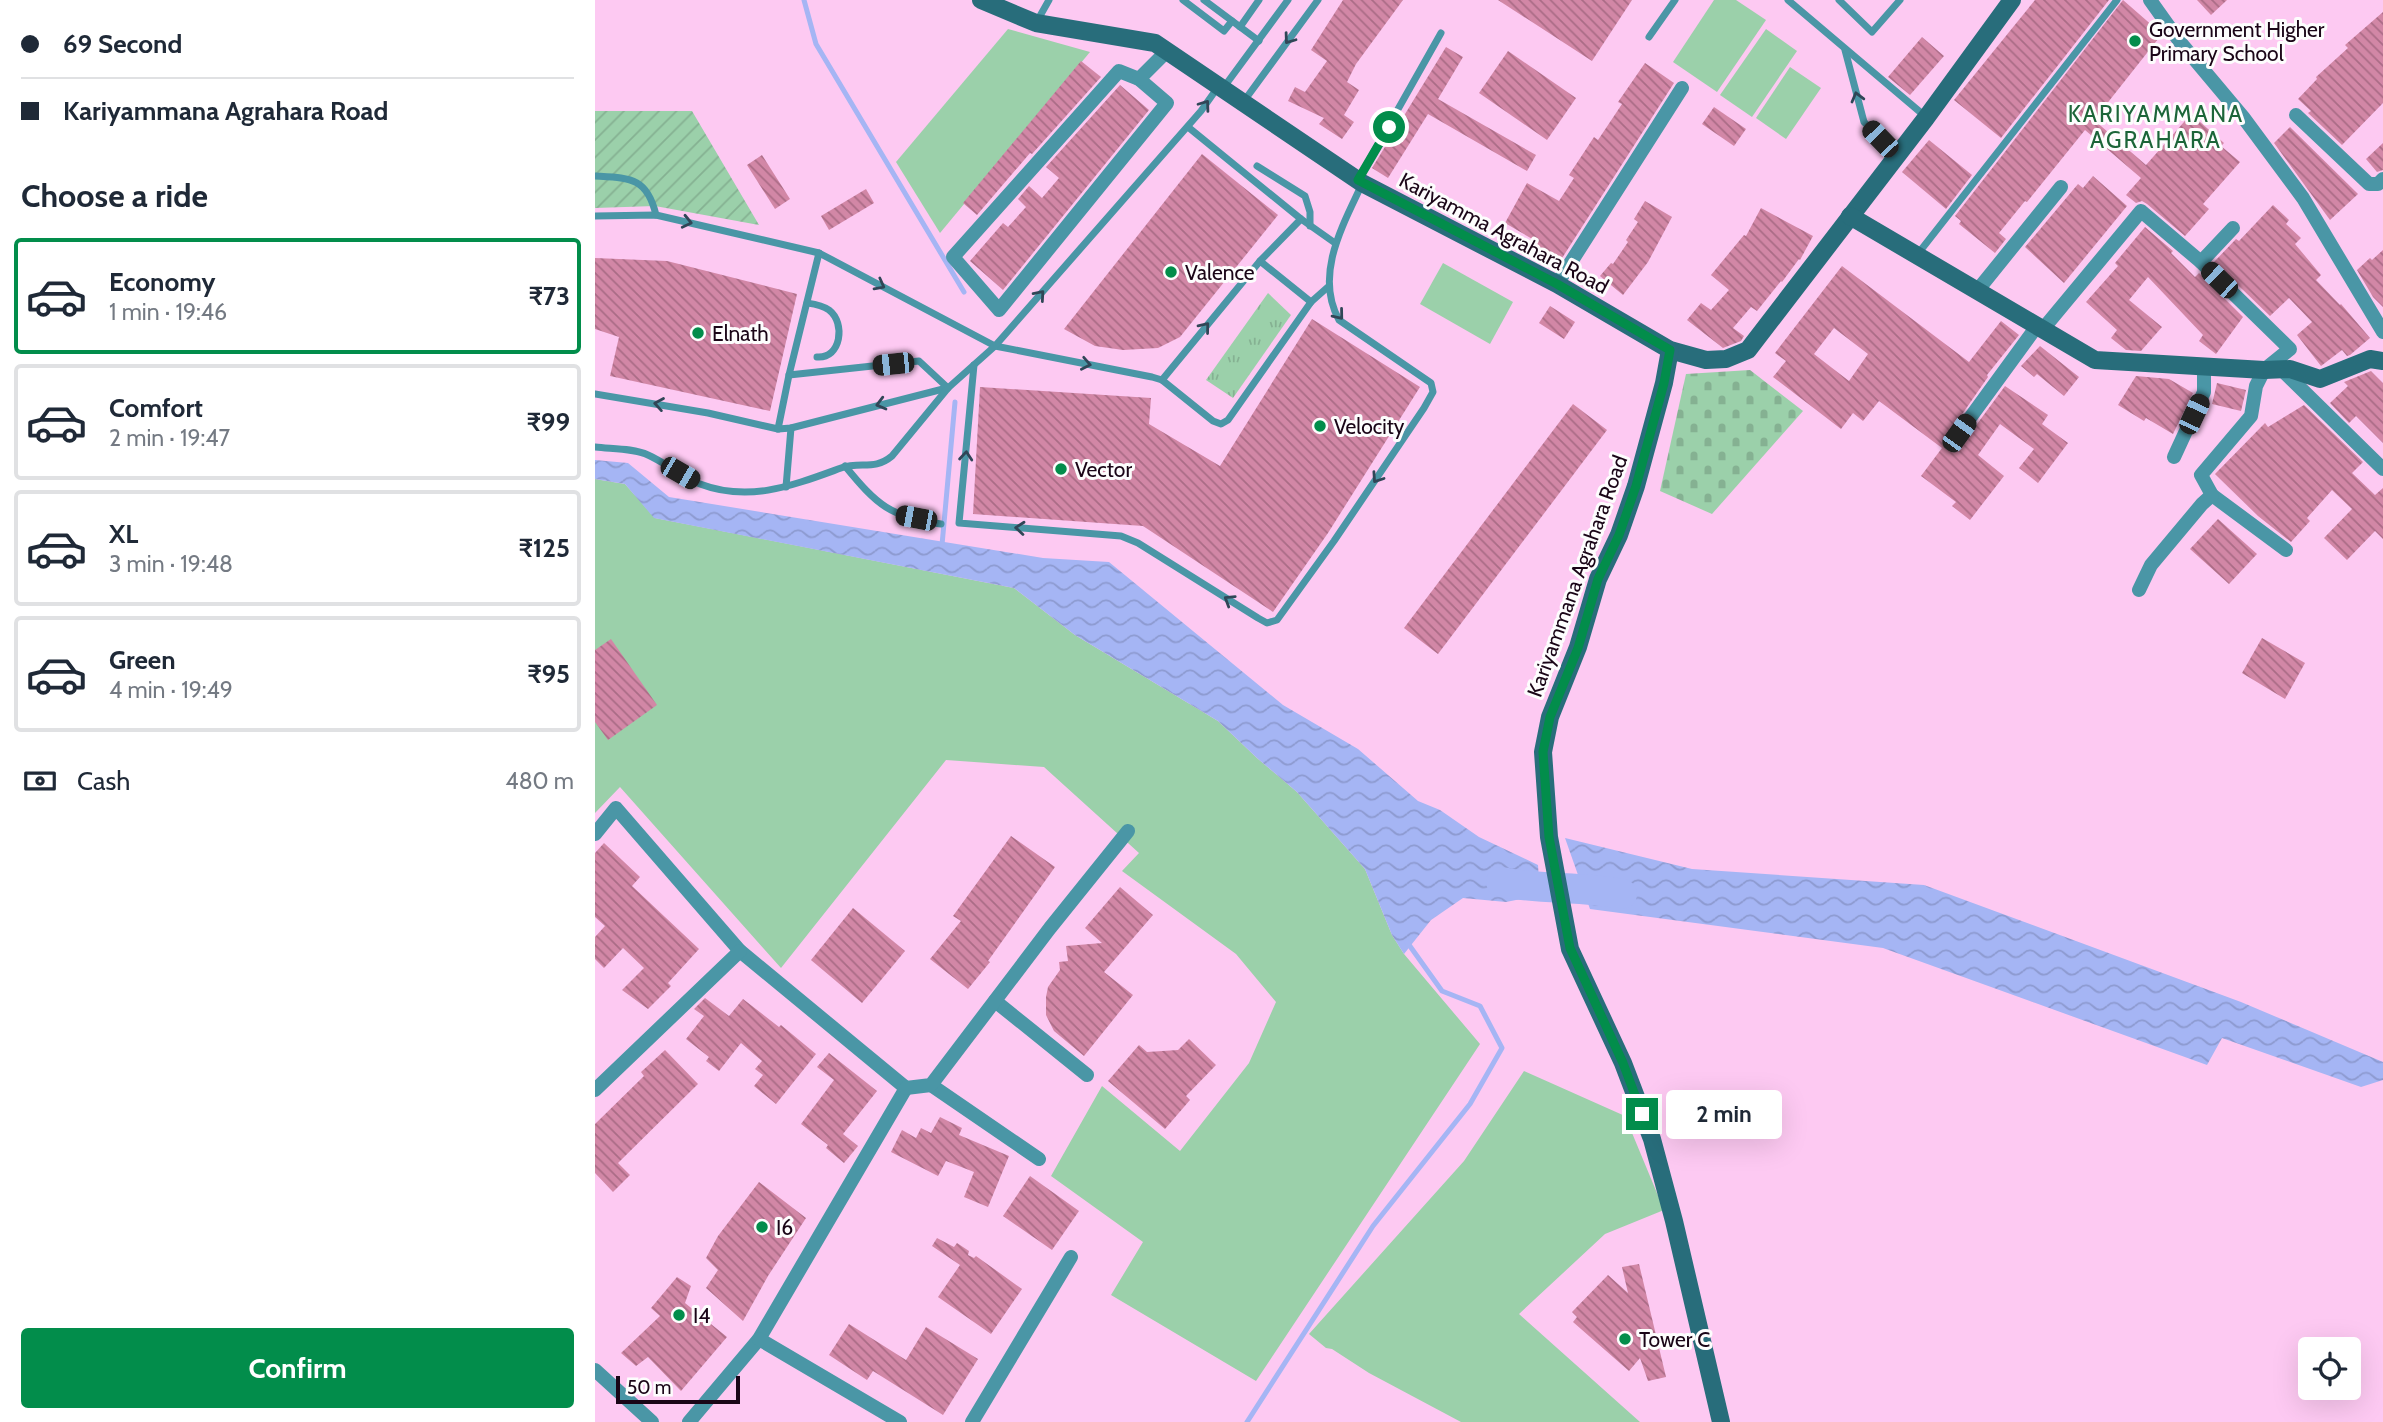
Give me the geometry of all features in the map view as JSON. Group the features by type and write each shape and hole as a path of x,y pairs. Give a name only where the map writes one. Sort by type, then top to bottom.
{"street":[{"name":"Kariyamma Agrahara Road","path":"981,0 1036,23 1155,43 1360,182 1557,284 1670,350 1706,359 1726,359 1748,350 1926,118 2012,0"},
{"path":"2150,0 2303,198 2383,332"},
{"path":"1139,79 1167,51"},
{"path":"1119,71 1139,79 1167,103 999,310 953,257 1119,71"},
{"path":"1557,284 1682,88"},
{"path":"2296,115 2369,184 2378,184 2383,179"},
{"path":"1977,291 2061,187"},
{"path":"1959,433 2040,328 2140,211 2201,262 2290,349 2256,386 2251,416 2201,475 2212,495 2286,550"},
{"path":"1850,216 2095,360 2290,369 2320,379 2369,359 2383,361"},
{"path":"2201,262 2233,228"},
{"name":"Kariyammana Agrahara Road","path":"1670,350 1664,383 1636,486 1619,535 1598,579 1578,648 1550,717 1543,752 1549,837 1570,948 1623,1063 1652,1139 1721,1422"},
{"path":"2174,457 2204,392 2204,367"},
{"path":"2273,370 2383,469"},
{"path":"2140,590 2151,565 2212,495"},
{"path":"595,834 617,808 740,951 906,1088 931,1085 1039,1159"},
{"path":"931,1085 1050,928 1128,831"},
{"path":"595,1090 740,951"},
{"path":"995,1001 1087,1075"},
{"path":"689,1422 759,1339 906,1088"},
{"path":"972,1422 1072,1257"},
{"path":"759,1339 900,1422"},
{"path":"595,1370 652,1422"}],"lane":[{"path":"1036,23 1049,0"},
{"path":"1183,0 1224,31 1232,21"},
{"path":"1204,0 1259,41"},
{"path":"1240,27 1259,0"},
{"path":"595,447 646,454 713,489 756,494 786,487 845,466 884,463 948,388 995,346 1188,127 1259,41 1288,0"},
{"path":"1243,103 1318,0"},
{"path":"1649,37 1675,0"},
{"path":"1788,0 1926,118"},
{"path":"1839,0 1872,32 1900,0"},
{"path":"1917,256 2117,0"},
{"path":"974,365 959,523 1121,536 1139,543 1267,623 1277,620 1409,431 1433,392 1431,383 1339,320 1332,307 1329,286 1335,243 1360,182 1441,33"},
{"path":"1845,50 1864,122 1896,155"},
{"path":"1188,127 1301,219 1335,243"},
{"path":"1257,166 1305,197 1310,212 1310,226"},
{"path":"595,176 616,177 637,183 652,198 656,215"},
{"path":"595,216 656,215 819,253 995,346 1162,380 1213,421 1221,424 1228,420 1311,302 1329,286"},
{"path":"1162,380 1260,261 1301,219"},
{"path":"778,429 819,253"},
{"path":"1260,261 1311,302"},
{"path":"807,303 829,310 837,319 840,328 835,347 823,357 817,357"},
{"path":"789,374 919,361 948,388"},
{"path":"595,394 708,412 778,429 948,388"},
{"path":"786,487 791,428"},
{"path":"845,466 865,490 887,509 899,515 941,524"}],"green space":[{"path":"1714,0 1736,0 1766,20 1717,92 1673,62"},
{"path":"1008,29 1090,52 940,233 896,162"},
{"path":"1766,29 1797,51 1752,117 1720,95"},
{"path":"1790,67 1821,88 1786,139 1756,118"},
{"path":"595,111 692,111 759,225 655,206 595,208"},
{"path":"1443,263 1513,302 1490,344 1420,304"},
{"path":"1268,293 1291,315 1233,398 1206,380"},
{"path":"1750,370 1803,411 1712,514 1660,491 1686,374"},
{"path":"595,479 625,484 655,518 1014,588 1075,635 1218,721 1297,792 1365,869 1392,935 1404,954 1480,1044 1256,1381 1111,1295 1143,1242 1051,1176 1102,1086 1180,1151 1249,1063 1276,1002 1236,954 1122,871 1139,853 1044,767 946,760 781,968 620,787 595,813"},
{"path":"1524,1071 1625,1116 1664,1210 1605,1234 1519,1314 1640,1422 1461,1422 1369,1373 1332,1349 1326,1348 1309,1334 1464,1161"}],"water":[{"path":"595,460 628,463 669,497 1043,558 1109,562 1283,705 1358,749 1418,801 1440,810 1479,837 1538,865 1540,895 1506,902 1463,898 1431,920 1404,954 1392,935 1365,869 1297,792 1218,721 1075,635 1014,588 654,518 625,484 595,479"},
{"path":"1565,838 1692,869 1924,885 2241,1002 2383,1062 2383,1080 2361,1087 2222,1038 2207,1065 1883,948 1590,909"}],"building":[{"path":"1343,0 1403,0 1356,64 1347,82 1359,90 1344,115 1354,122 1342,139 1319,124 1324,118 1288,101 1295,87 1305,92 1327,61 1311,50"},
{"path":"1498,0 1632,0 1592,61"},
{"path":"2035,0 2109,0 2001,138 1954,100"},
{"path":"2123,0 2162,34 2094,120 2146,165 2191,114 2224,143 2221,146 2240,162 2203,204 2209,209 2185,236 2147,204 2142,201 2136,203 2126,195 2141,178 2085,130 1999,233 2006,239 1995,253 1959,224 1961,221 1955,216"},
{"path":"2197,0 2227,0 2211,15"},
{"path":"2383,12 2383,103 2342,145 2308,113 2311,111 2298,99 2316,77 2348,48 2345,45"},
{"path":"1922,37 1944,56 1910,95 1888,77"},
{"path":"1446,47 1463,57 1438,99 1536,155 1527,171 1428,114 1388,178 1372,168"},
{"path":"1508,51 1576,98 1547,140 1479,93"},
{"path":"1081,61 1101,77 977,215 963,203"},
{"path":"1645,63 1674,83 1557,266 1530,247 1534,240 1505,223 1527,183 1559,201 1574,178 1569,175 1594,137 1598,140 1622,104 1618,102"},
{"path":"1120,85 1149,110 1003,290 970,261 1003,223 1008,227 1026,207 1018,199 1029,186 1042,198 1059,178 1046,167"},
{"path":"1714,107 1746,129 1734,146 1702,124"},
{"path":"2290,127 2358,194 2330,220 2274,143"},
{"path":"1929,140 1972,175 1946,209 1902,172"},
{"path":"2383,143 2383,170 2377,172 2366,159"},
{"name":"Valence","path":"1202,154 1278,215 1180,337 1158,348 1123,350 1095,346 1064,329"},
{"path":"762,155 790,199 775,209 747,165"},
{"path":"2093,176 2127,206 2064,283 2025,247 2078,184 2083,188"},
{"path":"866,189 874,203 829,230 821,216"},
{"path":"1645,201 1672,217 1648,262 1623,295 1600,276 1613,264 1628,242 1626,240 1638,222 1634,219"},
{"path":"2273,205 2289,220 2286,224 2301,238 2295,244 2321,275 2316,280 2370,338 2350,355 2347,356 2342,350 2321,366 2297,335 2312,322 2289,298 2270,316 2214,262 2236,239 2239,241"},
{"path":"1761,208 1813,236 1800,260 1757,311 1751,307 1733,328 1744,336 1741,341 1723,348 1687,320 1701,303 1711,310 1729,290 1711,275 1744,235 1746,236"},
{"path":"2145,227 2173,251 2171,253 2195,277 2199,273 2243,317 2216,354 2199,341 2203,335 2148,277 2129,300 2162,327 2141,351 2126,350 2111,338 2117,330 2086,302 2118,266 2115,263"},
{"path":"2383,250 2383,307 2373,297 2357,270"},
{"name":"Elnath","path":"595,258 667,261 797,294 770,411 610,376 619,337 595,329"},
{"path":"1842,266 1969,362 2001,321 2019,335 1987,375 1949,433 1957,442 1966,439 2005,386 2048,415 2042,424 2068,443 2038,483 2019,468 2034,449 2000,424 1978,455 2004,476 1970,520 1952,506 1956,502 1921,476 1942,448 1879,401 1863,421 1853,413 1841,429 1773,377 1786,361 1775,353","holes":["1834,328 1868,354 1849,381 1814,354"]},
{"path":"1550,306 1575,322 1564,339 1539,323"},
{"path":"1312,319 1420,387 1328,533 1273,612 1143,526 973,514 980,387 1151,398 1149,424 1220,466"},
{"path":"2040,346 2079,377 2064,396 2037,374 2034,377 2021,366"},
{"path":"2371,371 2383,383 2383,443 2356,416 2349,423 2330,403 2348,386 2344,382"},
{"path":"2136,376 2169,379 2193,393 2173,434 2118,405"},
{"path":"2217,383 2246,390 2241,411 2212,404"},
{"path":"1573,404 1607,430 1438,654 1404,628"},
{"path":"2304,405 2363,462 2352,473 2375,495 2383,488 2383,539 2375,531 2347,560 2324,538 2352,509 2332,490 2307,518 2310,521 2291,542 2258,516 2215,474 2265,423 2268,427"},
{"path":"2218,519 2257,554 2229,584 2190,549"},
{"path":"2262,638 2305,663 2285,699 2242,673"},
{"path":"611,639 657,705 608,740 595,722 595,650"},
{"path":"1011,836 1055,867 988,961 990,962 968,989 930,959 961,921 953,916"},
{"path":"604,843 640,877 632,886 699,949 668,983 671,986 648,1009 622,990 644,968 623,948 604,968 595,959 595,937 605,926 595,917 595,853"},
{"path":"1120,887 1153,915 1104,972 1133,995 1084,1056 1054,1031 1046,1015 1048,987 1060,970 1059,962 1068,961 1066,946 1102,943 1085,928"},
{"path":"853,908 905,951 862,1003 811,960"},
{"path":"705,998 729,1016 743,999 779,1027 781,1025 816,1054 776,1104 754,1086 763,1075 755,1069 762,1061 741,1043 719,1071 706,1061 709,1057 686,1039 704,1016 694,1009"},
{"path":"1189,1039 1216,1065 1186,1096 1190,1100 1165,1129 1108,1081 1139,1045 1147,1052 1178,1050"},
{"path":"665,1050 698,1084 618,1163 630,1175 613,1192 595,1173 595,1124 644,1076 641,1072"},
{"path":"829,1053 877,1091 843,1134 858,1146 844,1163 826,1148 828,1145 801,1124 834,1080 817,1067"},
{"path":"940,1117 962,1128 959,1135 1009,1156 988,1207 964,1197 974,1172 946,1161 938,1176 891,1152 902,1130 916,1138 921,1128 931,1133"},
{"path":"1030,1176 1079,1211 1052,1250 1003,1216"},
{"path":"759,1182 806,1218 768,1276 743,1321 706,1288 718,1270 706,1258 718,1236"},
{"path":"937,1238 954,1247 957,1243 969,1251 968,1255 974,1258 976,1256 1022,1289 991,1334 938,1297 960,1265 932,1246"},
{"name":"Tower C","path":"1639,1264 1666,1377 1648,1381 1640,1358 1629,1371 1573,1322 1577,1317 1572,1312 1608,1275 1628,1293 1622,1267"},
{"path":"677,1277 691,1286 685,1303 727,1337 681,1391 648,1357 636,1366 621,1353 660,1316 651,1308"},
{"path":"849,1324 906,1360 926,1327 978,1359 943,1415 873,1371 867,1380 829,1355"}],"waterway":[{"path":"804,0 816,44 964,292"},
{"path":"942,545 955,402"},
{"path":"1501,882 1622,894"},
{"path":"1247,1422 1373,1226 1470,1104 1502,1048 1480,1006 1442,991 1407,942"}],"place":[{"name":"Government Higher Primary School","path":"2135,41"},
{"name":"Valence","path":"1171,272"},
{"name":"Elnath","path":"698,333"},
{"name":"Velocity","path":"1320,426"},
{"name":"Vector","path":"1061,469"},
{"name":"I6","path":"762,1227"},
{"name":"I4","path":"679,1315"},
{"name":"Tower C","path":"1625,1339"}],"district":[{"name":"KARIYAMMANA AGRAHARA","path":"2156,127"}],"route":[{"path":"1389,127 1358,180 1557,284 1670,350 1664,383 1636,486 1619,535 1598,579 1578,648 1550,717 1543,752 1549,837 1570,948 1623,1063 1642,1114"}]}
